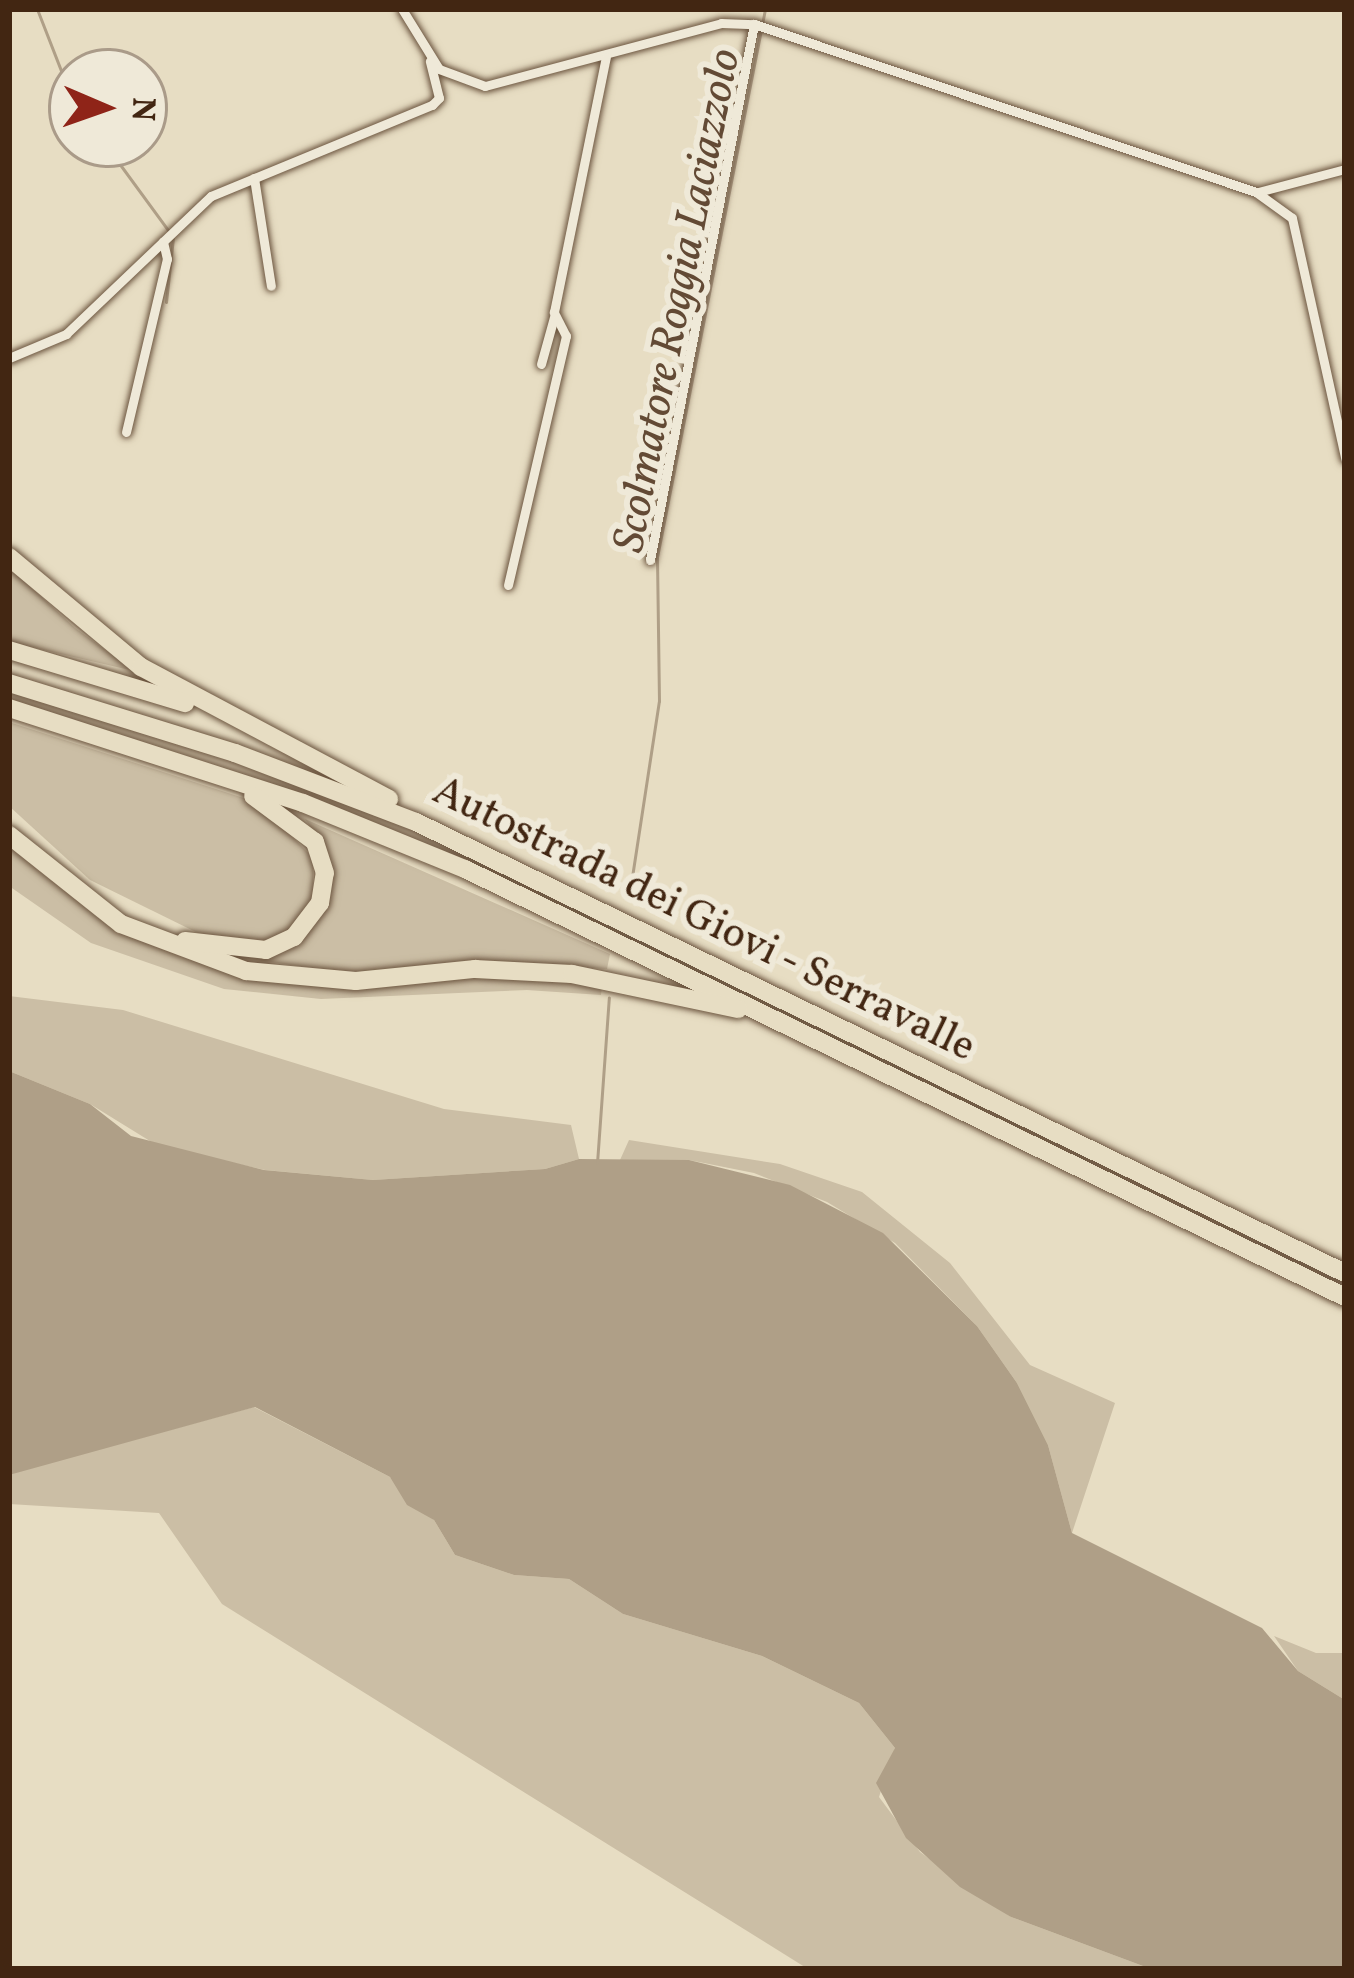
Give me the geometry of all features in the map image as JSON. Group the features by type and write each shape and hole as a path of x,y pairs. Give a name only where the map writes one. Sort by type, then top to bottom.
{"highway":[{"path":"9,557 141,667 223,717 509,864"},
{"path":"9,650 223,717"},
{"name":"Autostrada dei Giovi - Serravalle","path":"9,683 254,759 509,864 1345,1273"},
{"name":"Autostrada dei Giovi - Serravalle","path":"9,708 145,748 410,846 1345,1297"},
{"path":"9,818 75,880 152,928 243,951 294,937 323,890 315,842 268,803 145,748"},
{"path":"9,835 121,924 246,971 356,981 475,970 572,974 770,1016"}],"street":[{"path":"9,358 61,338 202,202 439,98 428,56 402,9"},
{"path":"428,56 450,77 484,86 721,23 760,25 1256,192 1292,218 1345,458"},
{"path":"650,560 760,25"},
{"path":"541,364 606,56"},
{"path":"1256,192 1345,169"},
{"path":"254,178 271,286"},
{"path":"126,432 167,259 163,241"},
{"path":"508,585 566,336 554,316"}],"shaded area":[{"path":"9,567 75,628 134,671 9,642"},
{"path":"9,722 259,803 313,858 313,907 297,927 262,943 212,940 90,880 9,806"},
{"path":"305,819 610,954 607,969 476,962 346,973 223,955 252,956 302,937 325,909 329,854"},
{"path":"9,844 117,927 228,970 511,976 602,986 601,995 527,990 321,999 224,989 91,943 9,886"},
{"path":"9,996 123,1010 444,1109 571,1125 579,1159 545,1169 373,1180 265,1170 158,1146 90,1104 9,1071"},
{"path":"9,1071 90,1104 131,1136 264,1170 373,1180 545,1169 579,1159 689,1160 790,1185 883,1233 977,1326 1017,1383 1048,1445 1072,1533 1262,1628 1298,1671 1345,1700 1345,1969 1151,1969 1011,1917 960,1887 906,1838 876,1783 895,1748 859,1703 762,1656 623,1614 569,1579 514,1575 455,1555 434,1520 407,1505 390,1477 255,1407 9,1475"},
{"path":"629,1140 780,1164 862,1192 950,1263 1030,1365 1115,1403 1072,1533 1048,1445 1017,1383 977,1326 895,1243 827,1202 754,1173 689,1160 620,1160"},
{"path":"254,1407 390,1477 434,1520 455,1555 514,1575 569,1579 623,1614 762,1656 859,1703 895,1748 879,1797 920,1852 1011,1917 1151,1969 808,1969 222,1604 159,1513 9,1504 9,1475 19,1471"},
{"path":"1274,1636 1316,1653 1345,1653 1345,1700 1298,1671"}],"waterway":[{"path":"37,9 52,48"},
{"name":"Scolmatore Roggia Laciazzolo","path":"630,890 659,701 657,557 765,9"},
{"path":"123,168 168,230"},
{"path":"166,302 173,238"},
{"name":"Scolmatore Roggia Laciazzolo","path":"597,1163 609,997"}]}
